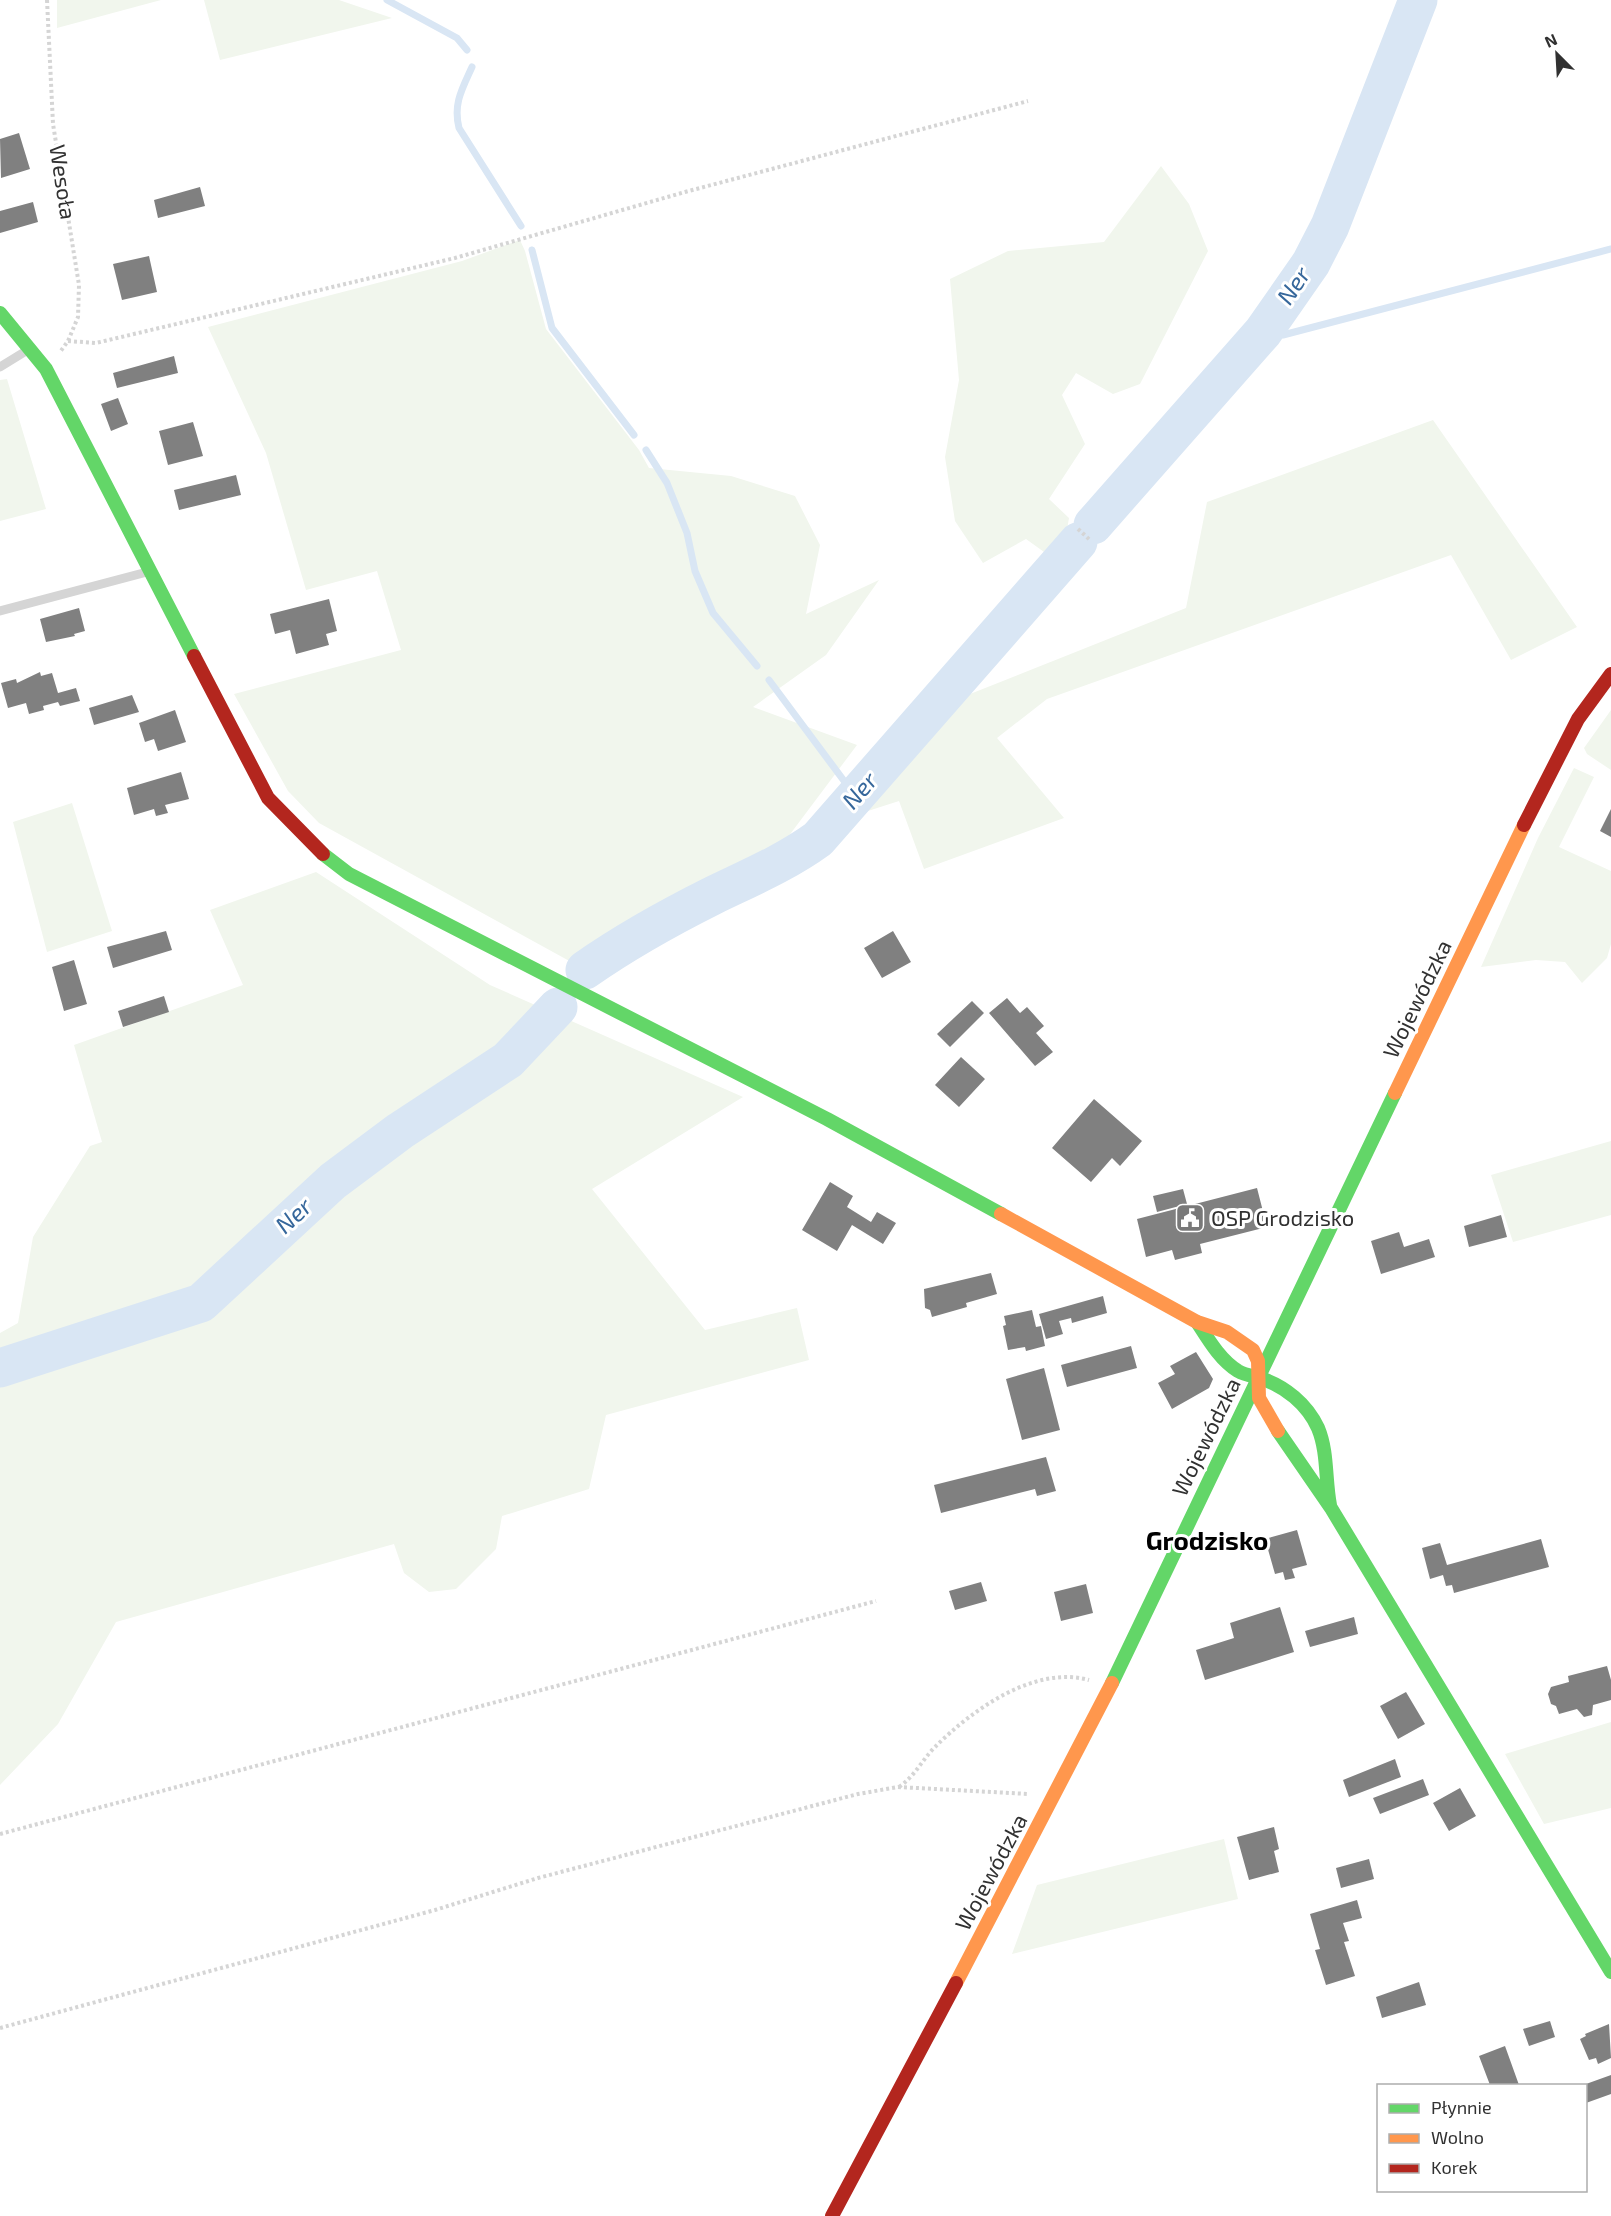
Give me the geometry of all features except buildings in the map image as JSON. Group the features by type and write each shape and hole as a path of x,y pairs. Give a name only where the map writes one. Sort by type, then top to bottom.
{"street":[{"path":"0,313 31,347 46,369 268,798 299,835 322,855 349,874 826,1119 1197,1322 1227,1332 1253,1350 1258,1361 1259,1398 1271,1421 1330,1508 1611,1972"},
{"name":"Wojewódzka","path":"832,2216 1110,1687 1554,763 1578,719 1611,674"},
{"path":"1197,1322 1228,1362 1239,1371 1279,1386 1297,1398 1312,1417 1321,1436 1326,1458 1330,1508"}],"lane":[{"path":"0,366 31,347"},
{"path":"0,611 150,571"}],"path":[{"name":"Wesoła","path":"47,0 53,124 80,285 78,317 68,341 56,356"},
{"path":"68,341 96,343 455,258 685,192 1028,101"},
{"path":"1078,529 1090,540"},
{"path":"0,1834 876,1600"},
{"path":"898,1787 913,1777 934,1748 970,1718 1010,1692 1041,1681 1076,1677 1110,1687"},
{"path":"0,2028 435,1910 538,1878 858,1794 898,1787 1054,1796"}],"shaded area":[{"path":"57,0 161,0 57,28"},
{"path":"204,0 339,0 392,18 220,60"},
{"path":"1161,166 1189,204 1208,251 1140,384 1113,394 1076,373 1062,395 1085,444 1049,499 1069,518 1064,547 1051,557 1026,539 983,563 955,521 945,457 959,380 950,279 1008,251 1104,242"},
{"path":"520,240 546,329 639,450 649,468 731,476 795,496 820,545 806,614 879,580 826,655 753,707 857,745 779,849 573,963 319,823 288,791 234,694 401,650 377,571 306,590 266,453 208,327 462,261"},
{"path":"7,379 46,509 0,521 0,380"},
{"path":"1433,420 1577,627 1511,660 1451,555 1047,699 997,738 1064,818 924,869 899,801 846,818 960,698 1186,608 1207,502"},
{"path":"1611,710 1611,770 1587,754 1584,748"},
{"path":"1574,768 1594,777 1559,847 1611,871 1611,944 1607,958 1582,983 1565,962 1536,960 1481,967 1538,838"},
{"path":"72,803 112,931 47,952 13,822"},
{"path":"316,872 490,985 743,1097 592,1189 705,1330 797,1308 809,1360 606,1415 589,1489 502,1516 496,1549 456,1589 429,1592 404,1573 394,1544 116,1622 58,1724 0,1785 0,1333 18,1323 33,1237 90,1146 102,1142 74,1045 243,985 210,910"},
{"path":"1611,1141 1611,1215 1513,1242 1491,1175"},
{"path":"1611,1722 1611,1808 1544,1824 1505,1754"},
{"path":"1224,1839 1238,1899 1012,1954 1037,1885"}],"waterway":[{"path":"387,0 457,38 467,50"},
{"name":"Ner","path":"1093,525 1263,332 1311,263 1330,226 1418,0"},
{"path":"472,67 458,104 459,128 521,226"},
{"path":"1263,332 1283,335 1611,249"},
{"path":"532,250 552,328 634,435"},
{"path":"646,450 667,483 687,533 695,571 713,613 757,666"},
{"name":"Ner","path":"585,970 663,922 780,863 818,839 1078,542"},
{"path":"769,680 856,797"},
{"name":"Ner","path":"0,1368 201,1303 333,1181 400,1131 508,1060 558,1007"}],"traffic: fast":[{"path":"0,313 46,369 194,656"},
{"path":"323,854 349,874 827,1119 1001,1214"},
{"path":"1112,1683 1395,1093"},
{"path":"1197,1322 1215,1349 1232,1366 1241,1372 1278,1386 1308,1411 1321,1437 1330,1505"},
{"path":"1278,1431 1331,1508 1611,1972"}],"traffic: slow":[{"path":"1395,1093 1524,825"},
{"path":"1001,1214 1197,1322 1227,1332 1253,1350 1258,1361 1259,1398 1278,1431"},
{"path":"956,1983 1112,1683"}],"traffic: jam":[{"path":"194,656 268,798 323,854"},
{"path":"1524,825 1578,719 1611,674"},
{"path":"832,2216 956,1983"}],"place":[{"name":"OSP Grodzisko","path":"1190,1218"}],"district":[{"name":"Grodzisko","path":"1207,1541"}]}
